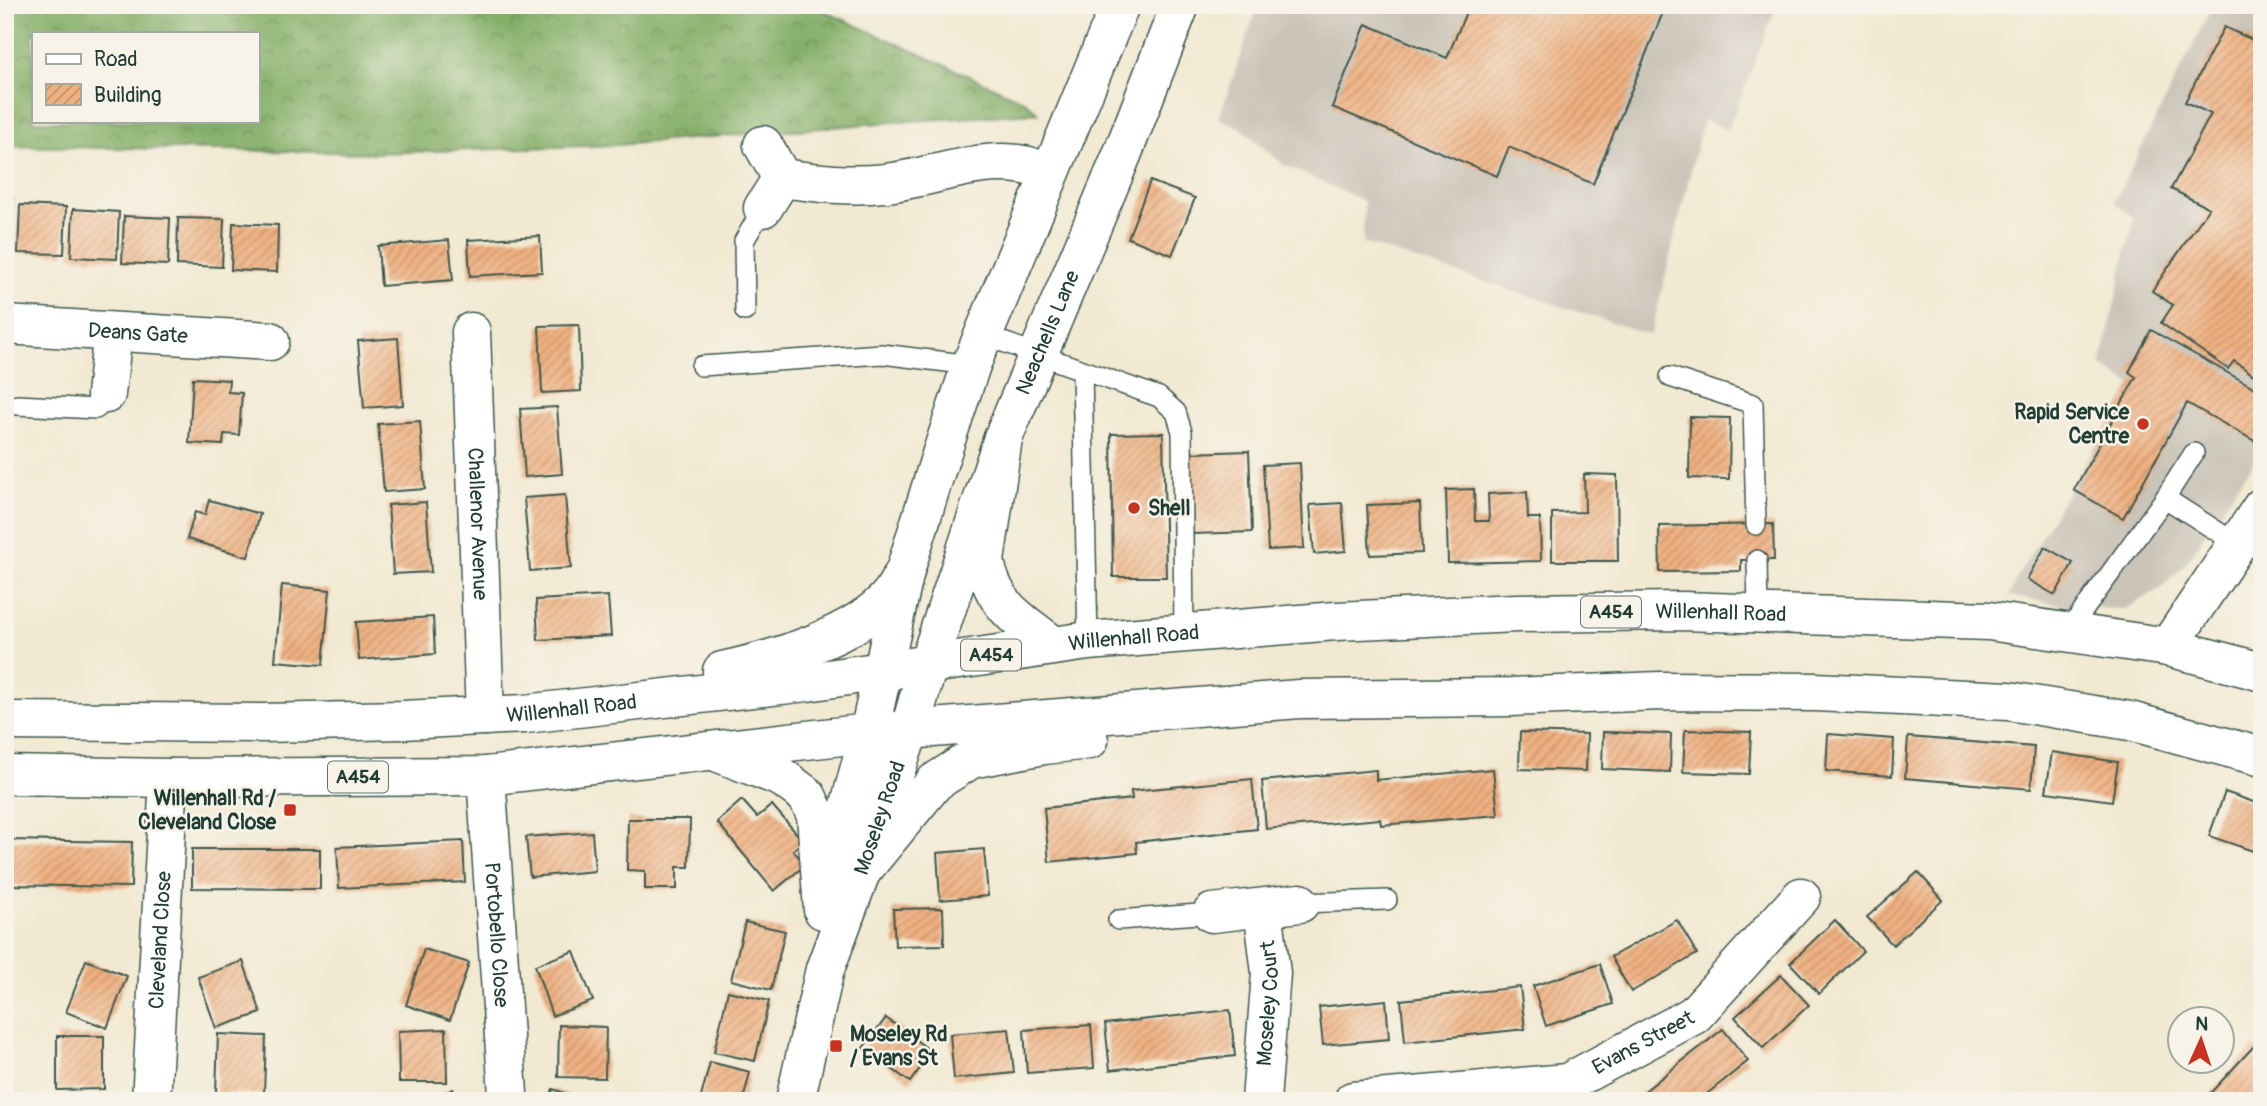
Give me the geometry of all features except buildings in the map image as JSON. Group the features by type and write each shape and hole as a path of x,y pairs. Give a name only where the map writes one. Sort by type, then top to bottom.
{"main road":[{"path":"884,669 905,571 977,350 1120,5"},
{"name":"Neachells Lane","path":"928,665 1003,438 1104,197 1180,5"},
{"path":"764,145 773,193 884,183 987,163 1006,163 1025,165 1104,197"},
{"name":"Deans Gate","path":"5,325 270,341"},
{"path":"106,394 113,332"},
{"name":"Challenor Avenue","path":"471,332 485,716"},
{"path":"1003,438 985,561 989,580 1008,612 1071,643"},
{"path":"2168,647 2262,507"},
{"path":"525,714 763,662 811,646 867,616 890,594 905,571"},
{"name":"Willenhall Road","path":"5,721 247,723 525,714 807,682 1071,643 1336,621 1517,613 1758,613 1989,621 2168,647 2262,672"},
{"name":"Moseley Road","path":"795,1101 825,968 910,729 928,665"},
{"name":"Moseley Road","path":"825,968 823,910 884,669"},
{"name":"A454","path":"5,775 169,778 486,776 910,729 1299,699 1511,697 1686,691 1815,692 2009,701 2130,721 2262,757"},
{"path":"861,872 934,782 971,759 1044,745 1227,723 1299,699"},
{"path":"710,750 783,778 807,796 816,815 823,910"},
{"name":"Portobello Close","path":"486,776 508,1094"},
{"name":"Cleveland Close","path":"151,1101 169,778"},
{"name":"Evans Street","path":"1353,1101 1464,1097 1567,1083 1694,1015 1801,897"},
{"path":"1212,913 1300,904"},
{"name":"Moseley Court","path":"1261,1101 1271,973 1263,908"}],"lane":[{"path":"745,312 744,241 773,193"},
{"path":"701,366 977,350 1038,356 1158,397 1176,412 1182,432 1184,633"},
{"path":"1071,643 1082,372"},
{"path":"1670,377 1753,404 1756,525"},
{"path":"17,405 86,410 96,408 104,402 106,394"},
{"path":"2067,633 2165,498 2194,453"},
{"path":"2165,498 2237,544"},
{"path":"1757,560 1758,613"},
{"path":"1300,904 1387,900"},
{"path":"1118,920 1212,913"}],"shaded area":[{"path":"1258,5 1777,5 1728,130 1703,120 1651,335 1363,243 1364,201 1284,165 1241,128 1219,118"},
{"path":"2213,5 2250,5 2262,12 2262,450 2182,568 2158,590 2125,609 2076,607 2009,596 2019,574 2132,385 2101,365 2134,218 2114,202"}],"green space":[{"path":"5,5 811,5 1025,101 1038,113 617,145 379,153 5,146"}],"place":[{"name":"Rapid Service Centre","path":"2143,424"},
{"name":"Shell","path":"1134,508"},
{"name":"Willenhall Rd / Cleveland Close","path":"290,810"},
{"name":"Moseley Rd / Evans St","path":"836,1046"}]}
